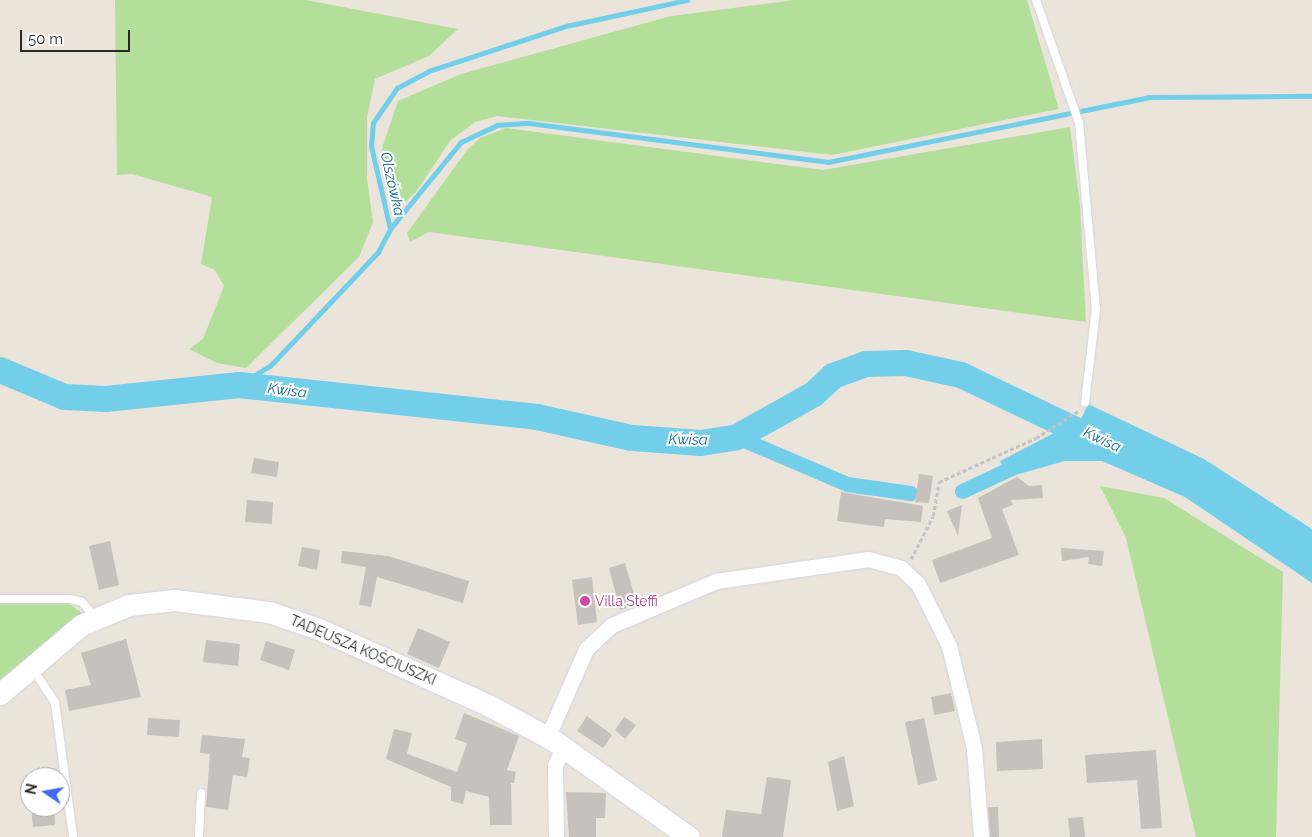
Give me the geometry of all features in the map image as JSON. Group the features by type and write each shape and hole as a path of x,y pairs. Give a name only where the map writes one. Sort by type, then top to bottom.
{"main road":[{"name":"TADEUSZA KOŚCIUSZKI","path":"0,694 81,626 129,605 175,600 269,612 361,647 555,742 689,837"}],"street":[{"path":"556,837 555,742 586,649 612,625 716,581 868,559 904,571 918,584 949,646 974,748 982,837"}],"lane":[{"path":"1036,0 1078,119 1096,309 1086,402"},
{"path":"0,599 70,600 82,602 96,618"},
{"path":"26,673 55,703 73,837"},
{"path":"200,837 201,792"}],"path":[{"path":"904,571 933,516 939,482 996,457 1075,416 1086,402"}],"green space":[{"path":"115,0 306,0 458,29 429,56 375,79 367,117 367,179 373,222 359,257 246,368 217,363 189,349 203,339 224,286 215,270 201,264 212,197 132,174 117,175"},
{"path":"794,0 1027,0 1059,109 832,155 497,116 475,122 450,141 416,192 396,211 382,148 398,101 461,74 671,16"},
{"path":"1070,127 1080,205 1086,322 429,232 410,242 407,233 467,150 480,138 506,128 823,170"},
{"path":"1100,486 1164,498 1283,572 1276,837 1196,837 1126,538"},
{"path":"67,602 82,613 0,680 0,603"}],"water":[{"path":"1088,404 1204,459 1312,529 1312,583 1185,497 1102,461 1065,461 1008,477 1000,461 1081,419"}],"building":[{"path":"254,458 279,462 277,477 251,473"},
{"path":"919,474 933,476 929,503 915,502"},
{"path":"1017,477 1029,486 1042,485 1043,498 1011,500 1013,505 1002,509 1019,555 940,583 932,560 992,538 978,498"},
{"path":"841,492 923,506 921,522 885,519 884,527 837,521"},
{"path":"247,500 273,502 272,524 245,522"},
{"path":"962,505 958,536 947,511"},
{"path":"110,541 119,585 99,590 89,546"},
{"path":"302,547 320,550 317,570 298,566"},
{"path":"1061,548 1104,551 1102,566 1088,564 1089,557 1062,561"},
{"path":"342,551 388,556 469,581 463,603 377,577 371,607 359,605 366,567 341,563"},
{"path":"625,563 637,604 620,610 609,568"},
{"name":"Villa Steffi","path":"592,577 597,622 578,625 572,580"},
{"path":"418,628 450,642 439,668 407,654"},
{"path":"126,639 141,697 69,711 65,690 91,685 81,653"},
{"path":"206,640 240,644 238,666 203,662"},
{"path":"266,641 295,650 289,670 260,660"},
{"path":"951,693 955,711 934,715 931,697"},
{"path":"464,713 519,736 507,770 516,772 514,783 511,783 512,825 490,825 489,797 466,791 463,804 451,801 451,787 386,759 394,729 412,733 407,754 457,772 467,743 455,739"},
{"path":"587,716 612,735 603,748 577,731"},
{"path":"624,717 636,725 625,739 615,730"},
{"path":"148,718 180,720 179,737 147,735"},
{"path":"924,718 937,780 918,785 905,722"},
{"path":"202,735 245,739 242,757 250,758 247,777 233,775 228,810 206,807 210,754 200,753"},
{"path":"1042,739 1043,769 997,771 996,742"},
{"path":"1156,750 1162,828 1141,829 1137,780 1087,783 1085,755"},
{"path":"844,756 854,806 837,811 828,762"},
{"path":"767,777 791,780 783,837 722,837 726,810 761,814"},
{"path":"566,792 606,793 605,818 596,818 596,837 569,837"},
{"path":"988,807 998,807 999,837 990,837"},
{"path":"32,817 55,817 55,825 33,827"},
{"path":"1083,817 1085,837 1070,837 1068,818"}],"waterway":[{"name":"Olszówka","path":"239,385 270,366 378,252 390,229 371,146 373,123 397,88 429,71 566,26 687,0"},
{"path":"390,229 461,142 497,125 529,123 828,162 1149,97 1312,96"},
{"name":"Kwisa","path":"0,370 65,397 106,399 239,385 537,417 632,438 701,443 737,437 814,394 833,376 866,364 906,363 961,375 1099,441"},
{"path":"737,437 847,484 910,493"},
{"path":"962,491 1022,463"}],"place":[{"name":"Villa Steffi","path":"585,601"}]}
